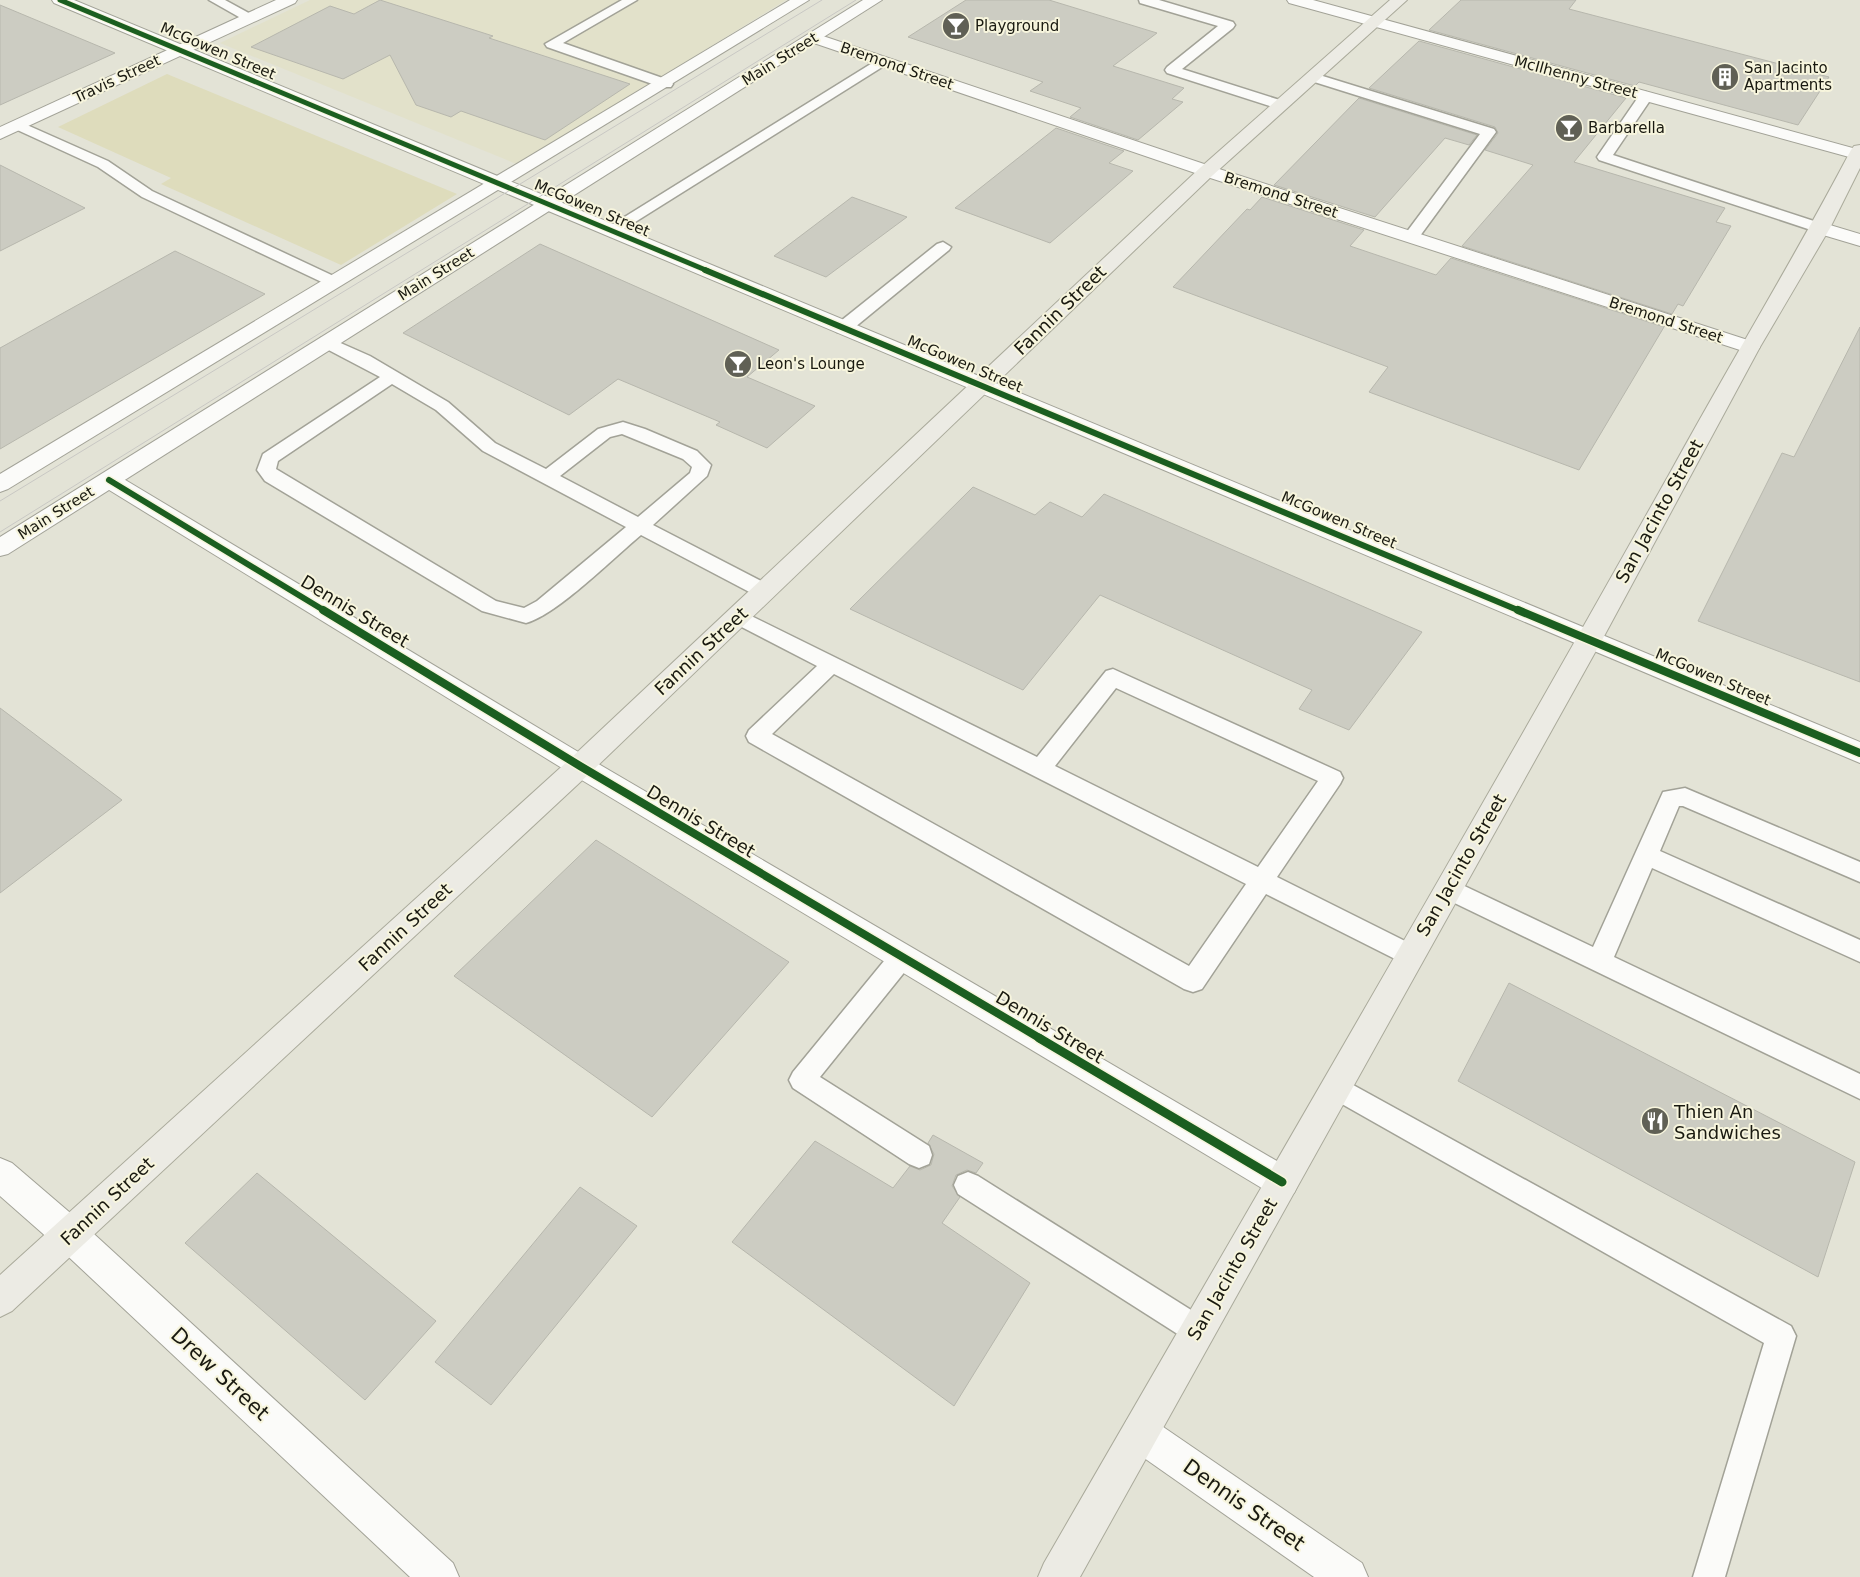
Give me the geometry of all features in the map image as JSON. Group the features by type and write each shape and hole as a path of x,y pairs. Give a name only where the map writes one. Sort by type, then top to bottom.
{"main road":[{"name":"Fannin Street","path":"0,1299 580,766 1207,171 1399,0"},
{"name":"San Jacinto Street","path":"1058,1577 1589,640 1750,347 1820,228 1859,153"}],"street":[{"name":"McGowen Street","path":"60,0 1860,753"},
{"name":"Travis Street","path":"0,134 289,0"},
{"path":"0,484 498,183 666,84 801,0"},
{"name":"Main Street","path":"0,548 874,0"},
{"name":"McIlhenny Street","path":"1295,0 1859,153"},
{"name":"Bremond Street","path":"814,38 1207,171 1750,347"},
{"path":"1820,228 1860,240"},
{"name":"Dennis Street","path":"109,480 580,766 1282,1182"},
{"name":"Drew Street","path":"0,1174 70,1235 439,1577"},
{"name":"Dennis Street","path":"1140,1433 1348,1577"}],"lane":[{"path":"215,0 251,18"},
{"path":"630,0 552,44 666,84"},
{"path":"1144,0 1228,25 1172,70 1281,105"},
{"path":"610,230 882,61"},
{"path":"1313,77 1489,132 1411,237"},
{"path":"1646,96 1604,157 1820,228"},
{"path":"18,125 103,164 147,194 334,282"},
{"path":"843,328 943,246"},
{"path":"327,342 364,360 442,406 489,447 764,591"},
{"path":"391,377 270,458 266,470 272,477 489,606 526,616 544,606 698,476 702,465 690,455 639,432 623,428 604,433 546,478"},
{"path":"737,616 1410,955"},
{"path":"832,664 757,736 1193,981 1332,778 1113,677 1040,769"},
{"path":"1599,962 1671,798 1685,797 1860,872"},
{"path":"1646,855 1860,951"},
{"path":"1448,889 1860,1087"},
{"path":"902,957 802,1080 919,1155"},
{"path":"1335,1087 1781,1336 1709,1577"},
{"path":"968,1185 1198,1330"}],"shaded area":[{"path":"310,0 786,0 519,165 220,43"},
{"path":"167,74 457,194 341,265 161,184 171,178 58,127"}],"building":[{"path":"380,0 493,36 489,38 630,84 545,140 461,111 451,117 416,105 390,55 343,79 251,47 330,6 354,14"},
{"path":"966,0 1049,0 1157,33 1113,66 1184,88 1172,99 1183,102 1138,140 1070,117 1081,108 1030,91 1043,82 908,37"},
{"path":"1461,0 1576,0 1569,9 1829,77 1798,125 1639,82 1635,86 1429,30"},
{"path":"0,5 115,53 0,105"},
{"path":"1419,41 1626,98 1574,162 1725,208 1716,222 1731,226 1683,306 1678,304 1672,314 1462,246 1533,165 1485,150 1498,133 1495,127 1369,88"},
{"path":"1359,98 1477,135 1469,145 1445,138 1375,217 1274,185"},
{"path":"1056,128 1124,151 1109,163 1133,171 1050,243 955,208"},
{"path":"0,165 85,208 0,251"},
{"path":"852,197 907,217 826,277 774,256"},
{"path":"1262,197 1364,230 1350,246 1436,275 1451,258 1664,327 1579,470 1369,392 1388,367 1173,287 1247,209 1250,210"},
{"path":"540,244 779,350 747,377 815,406 767,448 716,425 720,422 618,379 569,415 403,333"},
{"path":"175,251 265,294 0,449 0,348"},
{"path":"1860,327 1860,682 1698,621 1782,453 1794,457"},
{"path":"973,487 1035,515 1050,502 1082,517 1104,494 1422,632 1349,730 1299,709 1312,690 1100,595 1023,690 850,609"},
{"path":"0,708 122,800 0,893"},
{"path":"596,840 789,962 652,1117 454,976"},
{"name":"Thien An Sandwiches","path":"1509,983 1855,1162 1818,1277 1458,1081"},
{"path":"933,1135 983,1163 976,1173 967,1170 956,1175 952,1186 960,1197 942,1223 1030,1283 954,1406 732,1242 815,1141 893,1188 910,1166 920,1170 931,1165 934,1154 928,1143"},
{"path":"257,1173 436,1321 365,1400 185,1243"},
{"path":"580,1187 637,1226 491,1405 435,1362"}],"tram line":[{"path":"0,501 822,0"},
{"path":"0,532 856,0"}],"cycle path":[{"path":"60,0 1860,753"},
{"path":"109,480 580,766 1282,1182"}],"place":[{"name":"Playground","path":"956,26"},
{"name":"San Jacinto Apartments","path":"1725,77"},
{"name":"Barbarella","path":"1569,128"},
{"name":"Leon's Lounge","path":"738,364"},
{"name":"Thien An Sandwiches","path":"1655,1121"}]}
